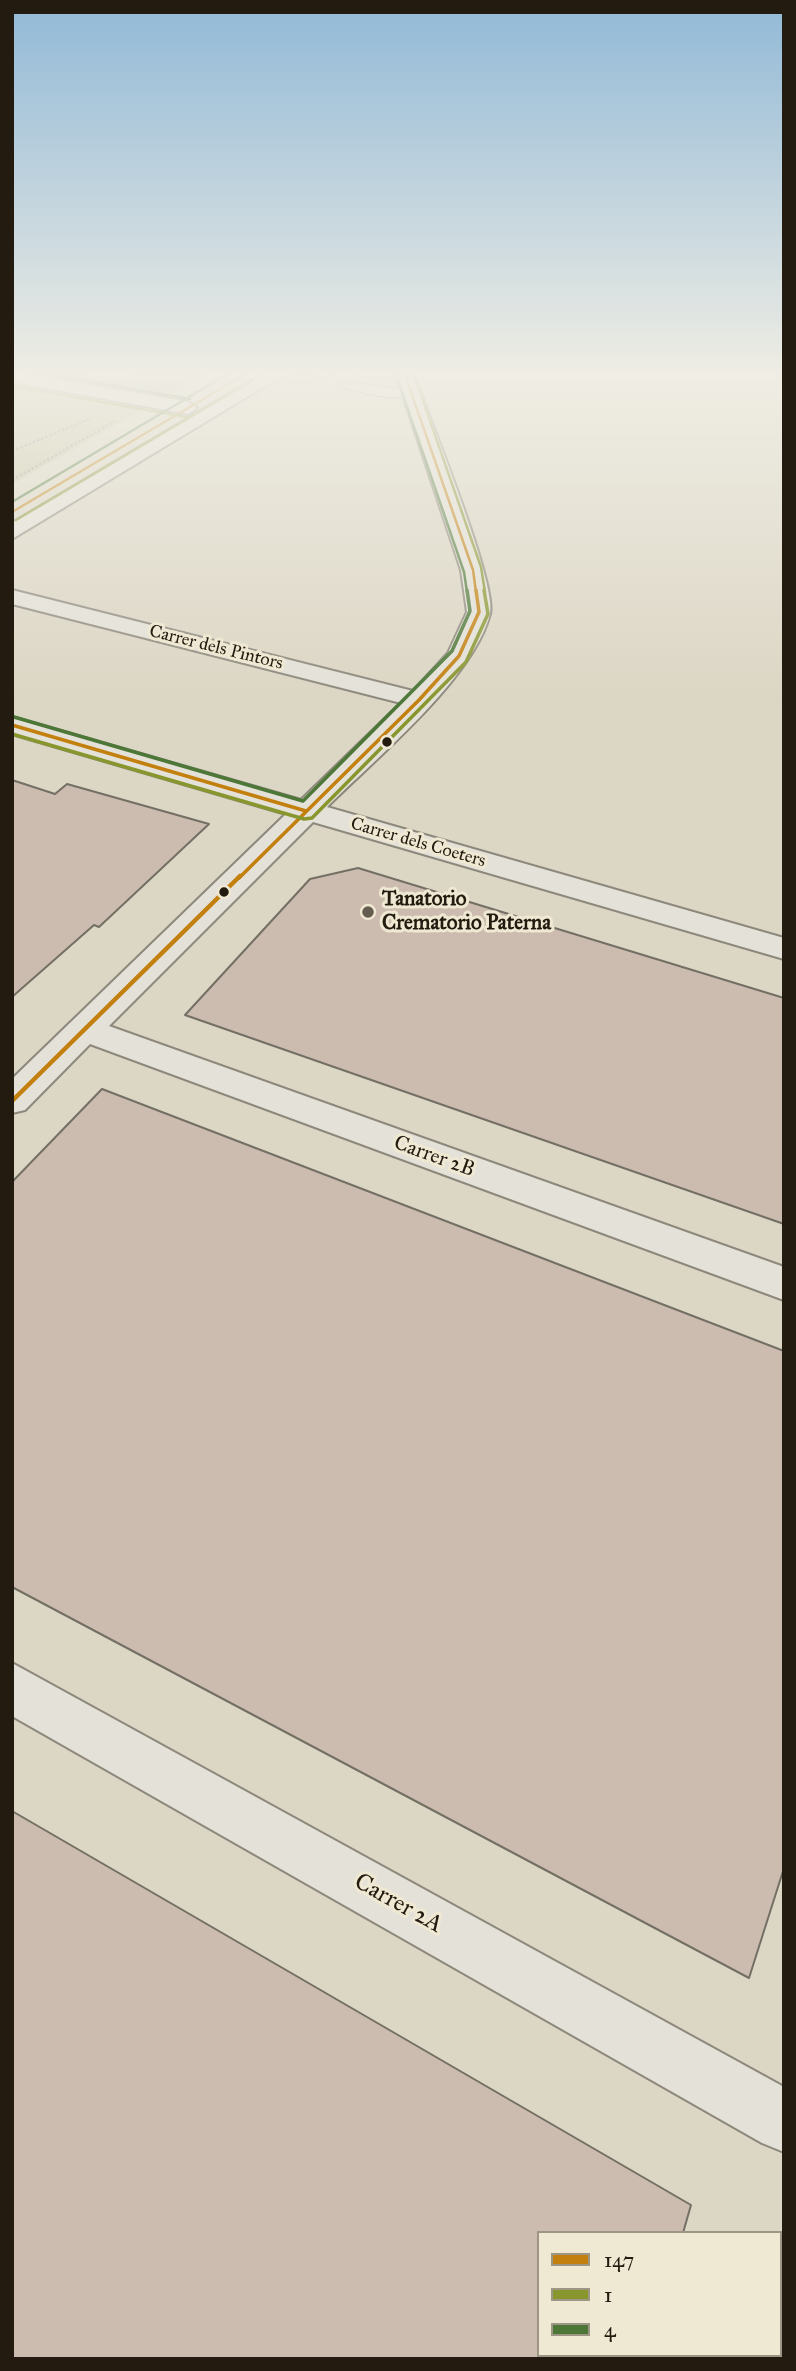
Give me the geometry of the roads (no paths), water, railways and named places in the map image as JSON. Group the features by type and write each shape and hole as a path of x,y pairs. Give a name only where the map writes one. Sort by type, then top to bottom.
{"street":[{"path":"12,512 62,483"},
{"path":"12,532 95,483"},
{"path":"12,1101 419,700 460,656 479,612 473,569 443,483"},
{"name":"Carrer dels Pintors","path":"12,597 419,700"},
{"name":"Carrer dels Coeters","path":"12,725 784,949"},
{"name":"Carrer 2B","path":"85,1030 784,1284"},
{"name":"Carrer 2A","path":"12,1688 784,2121"}],"place":[{"name":"Tanatorio Crematorio Paterna","path":"368,912"}]}
